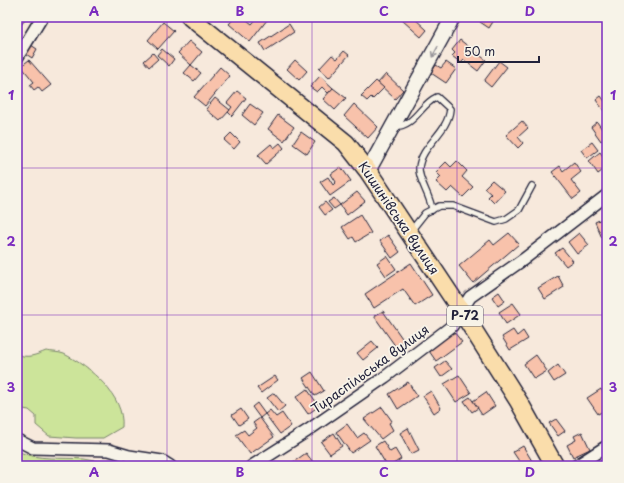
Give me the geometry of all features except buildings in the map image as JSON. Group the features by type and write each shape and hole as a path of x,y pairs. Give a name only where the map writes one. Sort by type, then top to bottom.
{"main road":[{"name":"Кишинівська вулиця","path":"190,17 346,143 368,171 462,312 519,402 555,466"}],"street":[{"path":"17,58 42,17"},
{"path":"368,171 453,17"},
{"name":"Тираспільська вулиця","path":"252,466 307,431 385,377 452,326 470,297 524,259 607,195"},
{"path":"17,440 33,448 109,450 162,461 170,466"},
{"path":"576,466 607,446"}],"lane":[{"path":"393,127 403,126 412,121 432,100 438,97 450,109 449,118 444,128 422,157 419,170 431,199 432,210"},
{"path":"410,233 425,213 438,206 453,206 496,222 506,219 518,210 532,186"}],"green space":[{"path":"46,351 64,354 95,375 104,384 118,404 122,427 103,438 49,436 36,425 36,416 29,410 17,408 17,354 28,356"},
{"path":"17,451 34,456 84,459 124,466 17,466"}]}
